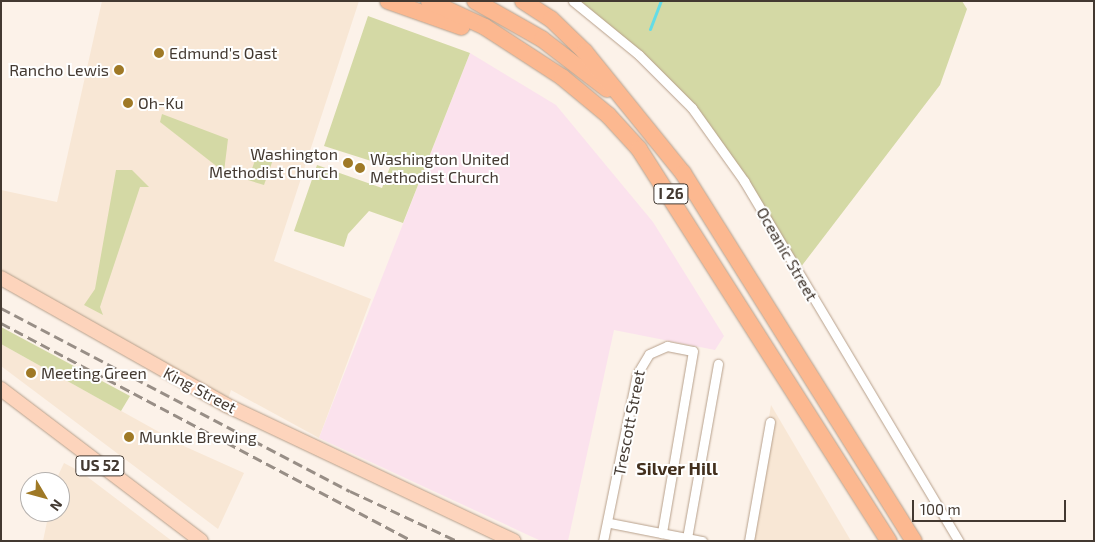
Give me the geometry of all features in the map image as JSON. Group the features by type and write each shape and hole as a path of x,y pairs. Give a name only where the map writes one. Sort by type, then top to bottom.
{"highway":[{"path":"388,1 461,27 562,77"},
{"name":"I 26","path":"429,1 485,27 562,77 608,115 639,149 889,541"},
{"name":"I 26","path":"475,1 542,39 640,119 683,173 758,286 914,541"},
{"path":"524,1 551,19 585,52 640,119"}],"main road":[{"name":"King Street","path":"1,278 226,405 514,541"},
{"name":"US 52","path":"1,390 201,541"}],"street":[{"name":"Oceanic Street","path":"573,1 639,55 692,108 744,180 960,541"},
{"name":"Trescott Street","path":"603,541 610,523 640,366 660,347 693,351 662,533"},
{"path":"687,538 718,364"},
{"path":"749,541 770,422"},
{"path":"610,523 702,541"}],"shaded area":[{"path":"102,1 359,1 274,261 371,299 319,438 231,390 226,405 1,276 1,190 57,202"},
{"path":"470,53 556,105 653,222 724,336 715,350 614,330 568,541 541,541 319,438"},
{"path":"1,344 186,447 244,473 218,529 1,366"},
{"path":"771,405 851,541 749,541"},
{"path":"64,463 81,472 172,541 43,541 47,522 70,522 70,472 60,472"}],"green space":[{"path":"573,1 962,1 967,9 940,85 797,272 744,181 692,108"},
{"path":"368,16 470,53 403,223 369,211 348,234 344,247 294,231 317,165 382,188 390,167 324,146"},
{"path":"162,114 228,139 224,172 160,122"},
{"path":"259,149 275,154 264,185 248,180"},
{"path":"116,170 132,170 149,187 140,187 100,307 103,315 84,305 95,289"},
{"path":"1,327 130,396 121,411 1,344"}],"waterway":[{"path":"650,29 661,1"}],"railway":[{"path":"1,308 350,491 457,541"},
{"path":"1,323 413,541"}],"place":[{"name":"Edmund's Oast","path":"159,53"},
{"name":"Rancho Lewis","path":"119,70"},
{"name":"Oh-Ku","path":"128,103"},
{"name":"Washington Methodist Church","path":"348,163"},
{"name":"Washington United Methodist Church","path":"360,168"},
{"name":"Meeting Green","path":"31,373"},
{"name":"Munkle Brewing","path":"129,437"}],"district":[{"name":"Silver Hill","path":"677,468"}]}
